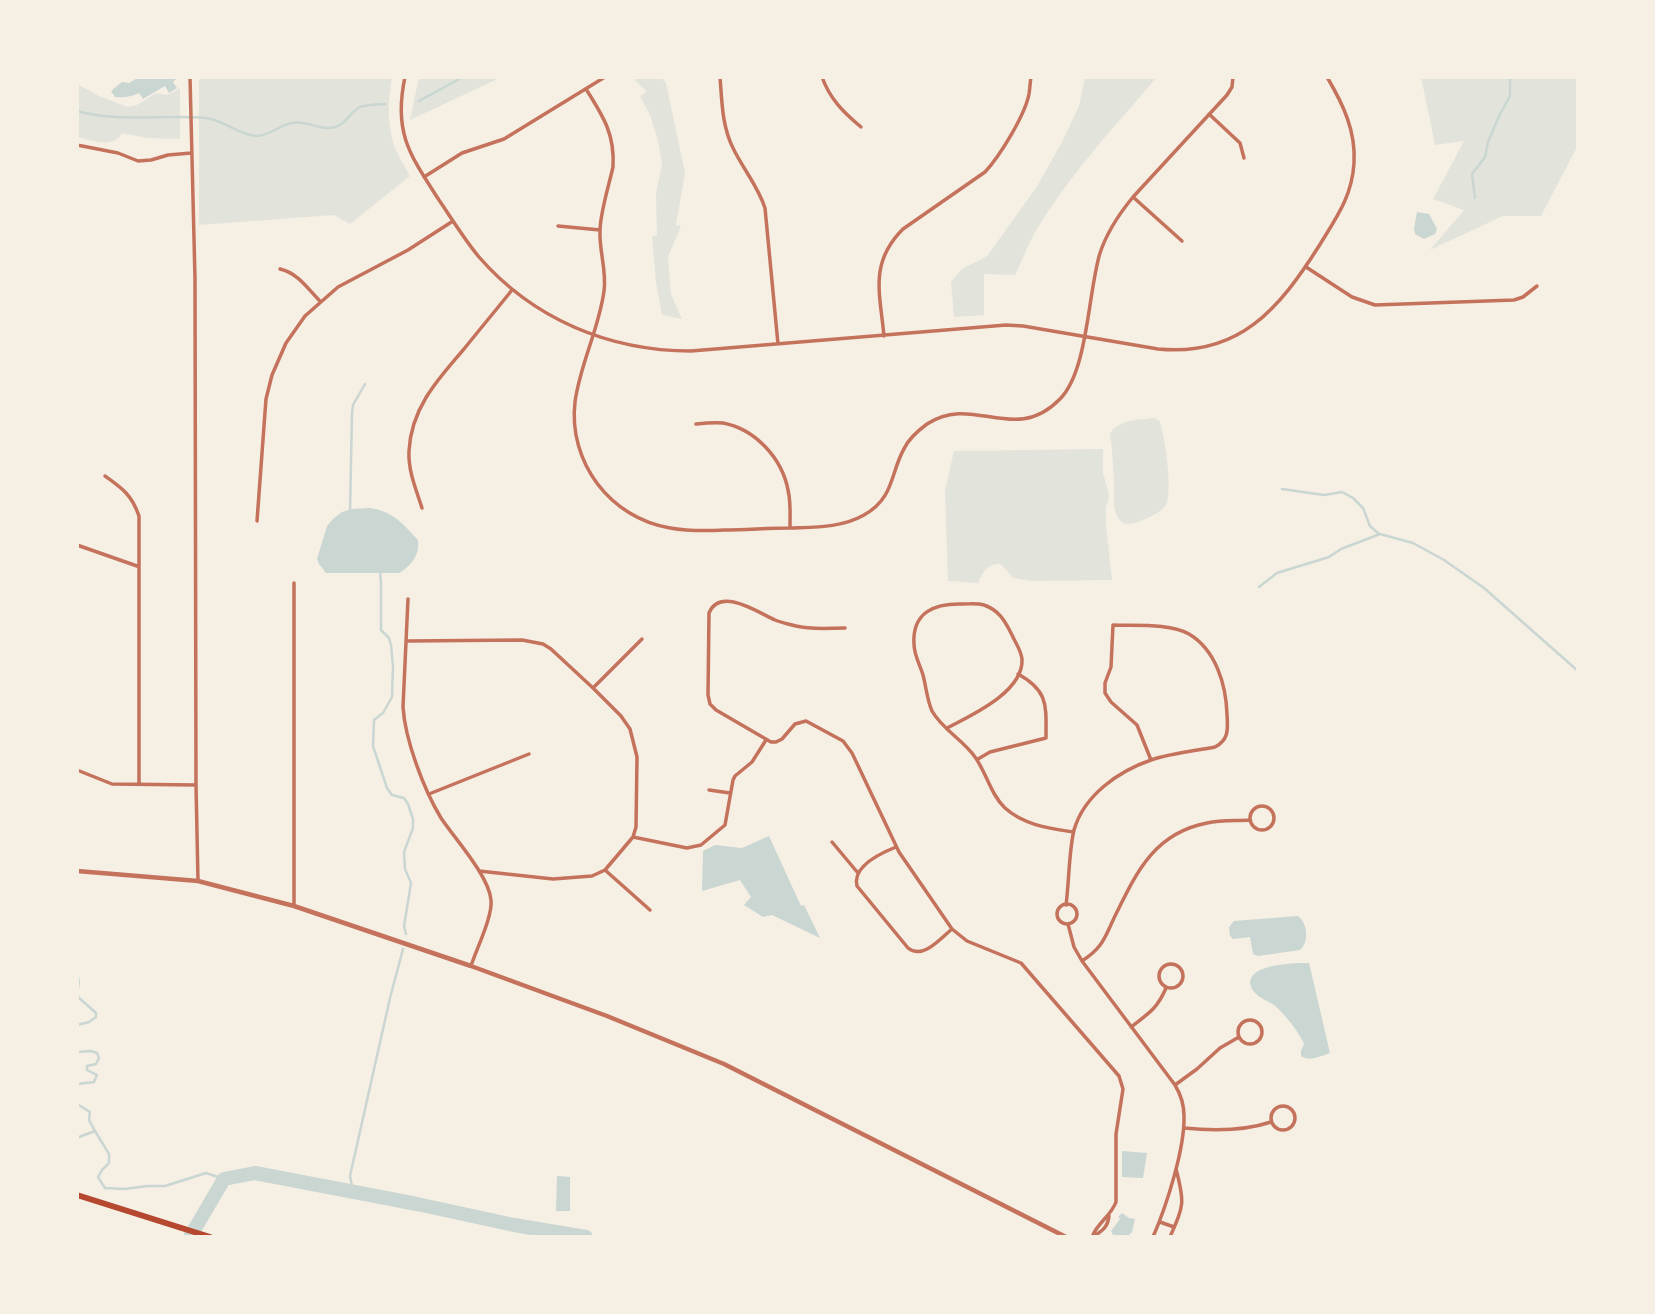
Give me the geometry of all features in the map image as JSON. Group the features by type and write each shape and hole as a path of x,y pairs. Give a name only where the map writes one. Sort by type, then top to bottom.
{"main road":[{"path":"77,1195 209,1237"}],"street":[{"path":"190,77 195,279 198,881"},
{"path":"405,77 401,125 409,150 477,255 512,289 540,310 570,326 592,336 636,347 678,351 1006,325 1175,351 1214,345 1258,322 1283,298 1306,267 1347,200 1354,148 1349,120 1327,77"},
{"path":"424,177 462,153 518,131 605,77"},
{"path":"720,77 725,128 765,208 778,345"},
{"path":"822,77 831,97 841,110 861,127"},
{"path":"884,336 879,284 881,261 886,250 903,229 993,164 1023,111 1030,93 1031,77"},
{"path":"586,89 605,119 613,149 613,167 600,230 605,284 577,392 575,432 591,475 615,503 639,519 669,528 712,530 830,526 849,522 879,504 891,485 904,447 932,420 961,412 1020,420 1049,409 1064,395 1074,379 1101,251 1115,221 1133,197 1227,95 1232,87 1233,77"},
{"path":"1209,114 1240,143 1244,158"},
{"path":"77,145 118,153 138,161 191,153"},
{"path":"1133,197 1182,241"},
{"path":"257,521 265,410 272,375 286,343 305,316 346,282 408,250 453,221"},
{"path":"558,226 600,230"},
{"path":"1306,267 1352,297 1376,305 1514,300 1523,297 1537,286"},
{"path":"280,269 298,277 320,302"},
{"path":"422,508 409,460 415,417 433,386 512,289"},
{"path":"696,424 733,426 752,436 769,450 785,477 789,492 790,527"},
{"path":"105,475 126,491 135,503 139,516 139,784"},
{"path":"77,545 137,566"},
{"path":"293,583 294,906"},
{"path":"408,599 404,720 429,794 441,818 479,871 490,893 489,915 471,966"},
{"path":"845,628 801,627 774,619 759,610 727,601 719,602 712,606 709,613 710,704 766,740 780,740 792,726 802,721 810,722 845,743 896,847 952,929 967,941 1021,963 1119,1076 1123,1089 1116,1135 1117,1195 1108,1224 1093,1237"},
{"path":"947,728 992,703 1012,684 1021,664 1020,651 1004,620 995,610 980,604 938,606 920,618 915,630 914,648 930,705 940,722 977,759 1005,808 1029,824 1073,832"},
{"path":"1066,905 1073,832 1081,814 1100,789 1115,778 1151,760 1215,747 1224,741 1228,733 1226,692 1216,667 1200,642 1178,629 1114,625 1111,667 1104,693 1137,725 1151,760"},
{"path":"593,688 642,639"},
{"path":"407,641 533,641 551,649 593,688 621,716 632,735 637,757 636,827 634,837 605,870 592,876 554,879 479,871"},
{"path":"977,759 989,752 1046,738 1048,722 1044,701 1037,687 1018,674"},
{"path":"634,837 687,848 699,846 725,825 735,776 752,762 766,740"},
{"path":"429,794 529,754"},
{"path":"77,770 112,784 196,785"},
{"path":"709,790 730,793"},
{"path":"1261,806 1269,807 1275,818 1271,827 1262,830 1253,826 1250,820 1254,809 1261,806"},
{"path":"1082,961 1098,949 1135,875 1148,856 1162,843 1180,832 1209,822 1250,820"},
{"path":"832,842 858,873"},
{"path":"896,847 878,855 858,873 855,880 857,886 913,952 926,950 952,929"},
{"path":"605,870 650,909"},
{"path":"77,871 198,881 294,906 607,1016 724,1065 1066,1237"},
{"path":"1066,905 1075,908 1077,916 1068,924 1060,921 1058,913 1062,906 1066,905"},
{"path":"1068,924 1074,947 1082,961 1175,1085 1182,1099 1184,1128 1176,1169 1153,1237"},
{"path":"1173,964 1182,972 1182,980 1178,986 1166,988 1160,982 1159,973 1165,966 1173,964"},
{"path":"1131,1027 1159,1004 1166,988"},
{"path":"1255,1021 1261,1027 1259,1039 1253,1044 1244,1043 1239,1037 1238,1028 1243,1022 1255,1021"},
{"path":"1175,1085 1198,1069 1220,1048 1239,1037"},
{"path":"1278,1107 1289,1107 1295,1114 1295,1122 1289,1129 1281,1130 1271,1122 1271,1115 1278,1107"},
{"path":"1184,1128 1210,1130 1271,1122"},
{"path":"1170,1237 1179,1217 1183,1196 1176,1169"},
{"path":"1160,1222 1174,1227"}],"shaded area":[{"path":"139,77 176,77 173,82 177,88 169,93 165,86 143,99 139,93 115,97 111,91 122,82 129,83"},
{"path":"199,77 392,77 390,128 396,149 410,176 350,224 334,215 199,225"},
{"path":"419,77 502,77 410,120"},
{"path":"632,77 661,77 666,83 685,173 676,225 681,226 668,257 671,294 682,319 662,315 652,237 657,235 656,193 662,165 650,115 640,96 647,92"},
{"path":"1085,77 1157,77 1095,149 1052,206 1035,232 1015,275 984,274 984,315 954,317 951,282 962,269 987,256 1036,188 1079,106"},
{"path":"1421,77 1578,77 1578,145 1541,216 1503,216 1430,250 1464,210 1433,199 1464,141 1435,145"},
{"path":"77,84 128,107 137,105 156,93 167,95 180,88 180,139 146,138 122,133 114,141 108,142 77,137"},
{"path":"1417,212 1429,214 1437,229 1435,234 1424,239 1415,234"},
{"path":"1153,418 1159,420 1164,437 1168,498 1164,508 1155,515 1126,524 1118,518 1114,507 1110,433 1124,423"},
{"path":"1103,449 1103,473 1109,499 1106,525 1112,580 1032,581 1013,578 1001,564 996,564 984,571 978,583 948,581 945,491 954,451"},
{"path":"370,508 392,515 418,540 414,560 399,573 326,573 317,559 327,526 342,512"},
{"path":"769,836 801,906 804,905 820,938 772,915 763,917 744,905 751,897 740,880 702,891 703,851 715,845 742,848"},
{"path":"1298,916 1304,923 1306,933 1305,943 1300,950 1258,956 1253,954 1250,937 1233,939 1230,936 1229,927 1234,921"},
{"path":"1309,963 1330,1053 1315,1058 1301,1056 1304,1044 1295,1029 1278,1008 1255,993 1250,983 1252,977 1262,969"},
{"path":"1122,1151 1147,1153 1143,1178 1122,1177"},
{"path":"557,1176 570,1177 570,1211 556,1211"},
{"path":"1122,1213 1135,1219 1132,1232 1127,1237 1114,1237 1111,1231"}],"waterway":[{"path":"419,101 463,77"},
{"path":"1475,198 1472,174 1485,157 1488,142 1510,96 1511,77"},
{"path":"77,111 109,117 206,118 256,136 296,122 323,128 333,127 342,124 358,108 385,104"},
{"path":"350,511 352,413 353,405 365,384"},
{"path":"1282,489 1324,495 1342,492 1363,508 1370,526 1379,534"},
{"path":"1259,587 1277,573 1329,557 1341,549 1380,534 1413,543 1444,560 1484,588 1578,671"},
{"path":"380,572 381,630 389,638 391,645 392,697 383,713 374,720 373,746 387,788 392,795 404,798 413,819 413,828 404,852 405,869 411,883 404,926 406,934"},
{"path":"353,1191 350,1176 403,949"},
{"path":"77,973 77,994"},
{"path":"77,996 96,1013 96,1017 89,1022 77,1025"},
{"path":"77,1052 91,1051 97,1053 99,1058 96,1064 87,1066 87,1070 97,1075 94,1082 77,1084"},
{"path":"77,1104 90,1112 89,1120 95,1131"},
{"path":"77,1136 95,1131 109,1154 109,1163 98,1177 105,1188 165,1186 206,1173 224,1179"},
{"path":"190,1237 224,1179 255,1173 586,1237"}]}
